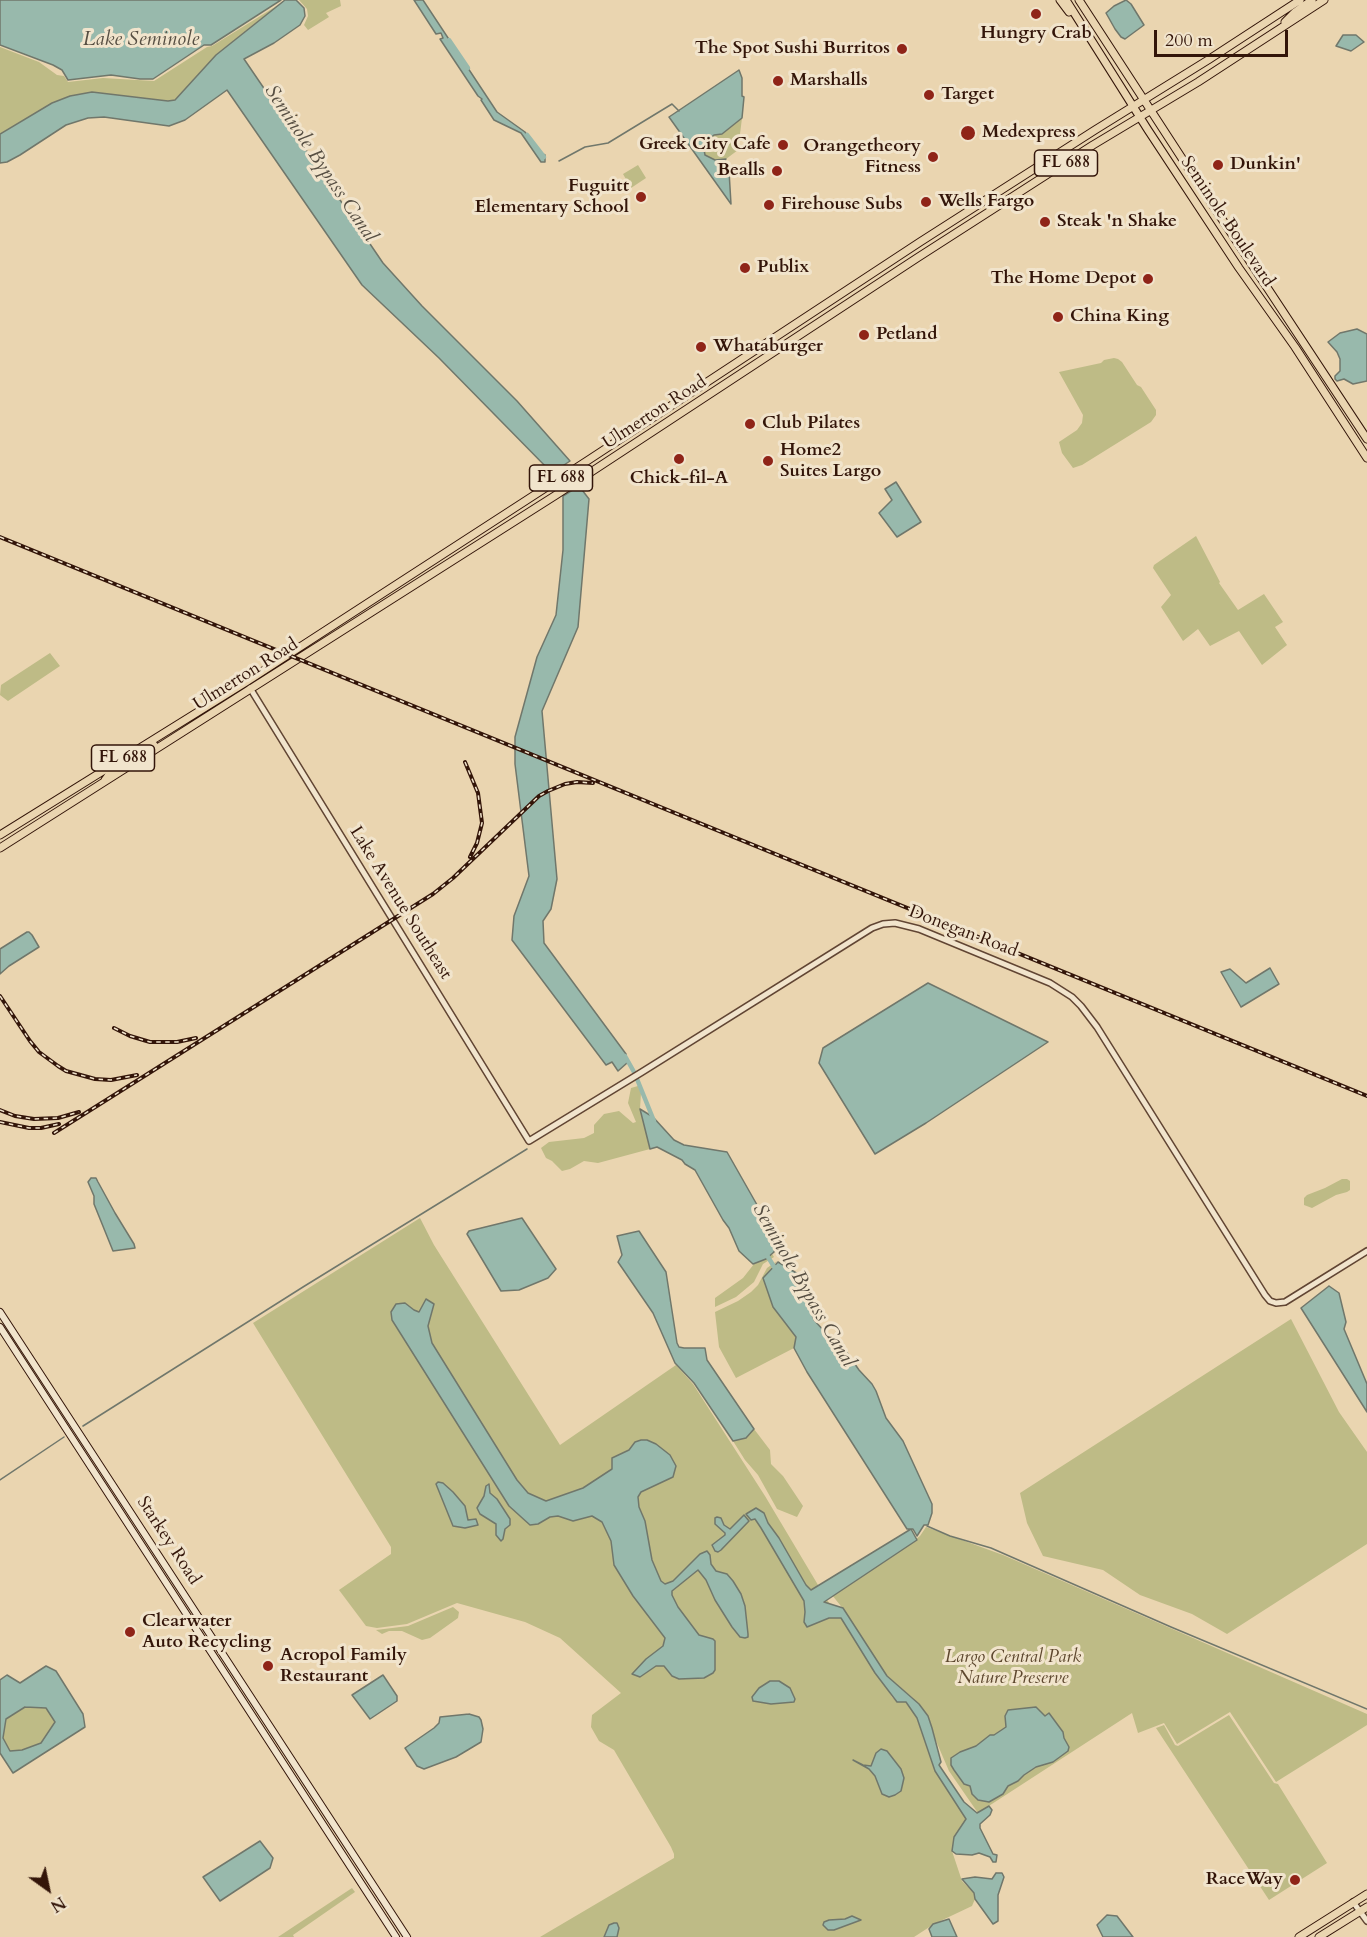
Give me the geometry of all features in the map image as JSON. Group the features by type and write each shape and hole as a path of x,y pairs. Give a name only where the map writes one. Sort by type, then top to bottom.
{"main road":[{"path":"1060,0 1088,34"},
{"name":"Seminole Boulevard","path":"1066,0 1133,107 1367,458"},
{"path":"1073,0 1084,8"},
{"name":"Seminole Boulevard","path":"1079,0 1367,439"},
{"name":"Ulmerton Road","path":"0,835 246,682 920,242 1300,0"},
{"path":"1280,29 1295,12 1312,0"},
{"name":"Ulmerton Road","path":"2,847 604,464 917,258 1323,0"},
{"path":"1239,268 1251,265"},
{"path":"1259,295 1265,297 1273,307 1280,309"},
{"path":"1295,347 1301,350 1311,365 1319,367"},
{"path":"1317,380 1323,384 1336,403 1346,407"},
{"path":"104,782 111,772 159,741 165,736 164,733"},
{"path":"2,847 8,836 45,813 52,803"},
{"name":"Starkey Road","path":"0,1312 407,1937"},
{"name":"Starkey Road","path":"0,1327 396,1937"},
{"path":"1299,1937 1367,1894"},
{"path":"1319,1937 1364,1909"}],"street":[{"name":"Lake Avenue Southeast","path":"246,682 529,1142"},
{"name":"Donegan Road","path":"529,1142 872,928 895,923 908,925 1050,983 1072,997 1081,1006 1097,1027 1270,1301 1285,1302 1367,1251"},
{"path":"1356,1901 1364,1909 1367,1921"}],"green space":[{"path":"299,0 340,0 341,6 326,13 329,17 308,30 304,25 308,16 307,9"},
{"path":"278,5 216,55 175,100 122,97 16,126 0,134 0,47 39,62 57,75 64,76 68,82 103,78 154,81"},
{"path":"742,118 738,150 726,159 715,160 704,155 703,144 714,135 722,134"},
{"path":"638,165 646,178 631,188 623,174"},
{"path":"1114,358 1122,362 1137,385 1141,387 1156,410 1156,415 1151,422 1082,465 1073,468 1062,453 1059,442 1077,430 1082,423 1083,415 1059,372"},
{"path":"1196,536 1219,583 1238,610 1264,594 1283,622 1275,627 1287,645 1262,665 1239,631 1210,646 1198,629 1183,641 1161,607 1171,595 1153,568 1154,565"},
{"path":"50,653 60,666 8,701 0,695 1,685"},
{"path":"638,1086 641,1093 640,1109 650,1149 598,1163 584,1161 562,1171 546,1158 541,1148 549,1142 584,1138 594,1133 594,1125 604,1114 619,1111 633,1123 636,1122 628,1103 631,1088"},
{"path":"1342,1179 1350,1181 1350,1190 1312,1208 1304,1205 1304,1198 1307,1195"},
{"path":"420,1218 434,1245 560,1445 676,1365 693,1384 765,1496 827,1600 844,1621 892,1697 897,1702 906,1702 917,1718 935,1771 966,1819 954,1837 952,1851 962,1881 974,1893 975,1899 972,1906 934,1924 914,1937 540,1937 674,1858 671,1847 614,1750 599,1741 591,1727 592,1715 621,1693 560,1638 525,1622 457,1603 407,1624 377,1628 366,1626 339,1590 391,1554 391,1547 253,1323"},
{"path":"772,1254 774,1257 763,1264 754,1282 736,1297 715,1307 715,1298 743,1278 754,1264"},
{"path":"777,1261 763,1278 780,1317 796,1337 794,1348 736,1378 719,1347 715,1312 751,1292 758,1285 767,1268"},
{"path":"1291,1319 1339,1412 1367,1452 1367,1544 1227,1634 1192,1614 1140,1595 1103,1570 1043,1556 1027,1523 1020,1493"},
{"path":"754,1429 770,1450 771,1464 783,1476 803,1506 797,1517 777,1509 758,1475 733,1441 746,1438"},
{"name":"Largo Central Park Nature Preserve","path":"926,1527 1003,1555 1367,1714 1367,1725 1276,1782 1230,1712 1177,1744 1164,1723 1138,1733 1132,1713 978,1813 949,1771 933,1734 913,1698 887,1676 832,1595 912,1542"},
{"path":"453,1607 459,1612 458,1618 430,1638 422,1640 402,1631 389,1631 382,1634 376,1630 408,1626"},
{"path":"25,1707 46,1708 55,1722 41,1743 22,1750 10,1751 3,1738 6,1719"},
{"path":"1229,1715 1274,1783 1278,1784 1327,1863 1269,1900 1156,1728 1164,1725 1175,1745 1178,1746"},
{"path":"352,1888 355,1892 293,1935 294,1937 278,1937"}],"water":[{"name":"Lake Seminole","path":"0,0 281,0 211,45 204,45 153,79 111,75 68,80 62,70 53,65 0,45"},
{"path":"285,0 296,0 304,8 305,16 300,25 274,43 244,59 383,263 422,306 517,401 570,461 552,473 439,358 362,285 227,90 185,120 169,126 104,117 88,118 66,125 20,155 0,163 0,134 52,103 70,96 92,92 175,100 216,55"},
{"path":"414,0 423,0 497,112 525,132 539,152 545,155 545,162 541,162 521,133 494,120 440,39 443,38 441,33 436,34"},
{"path":"1126,0 1144,25 1125,39 1115,29 1106,13"},
{"path":"1343,35 1356,35 1364,42 1351,51 1336,46"},
{"path":"739,70 744,97 742,118 722,134 714,135 703,144 705,155 715,160 726,159 731,204 669,117"},
{"path":"1357,329 1367,334 1367,381 1353,384 1344,379 1337,381 1335,376 1340,371 1340,359 1328,342 1340,333"},
{"path":"896,482 921,522 897,537 879,513 892,500 885,489"},
{"path":"579,486 589,499 578,627 542,711 557,879 551,909 543,921 544,943 626,1054 627,1063 618,1071 612,1062 606,1065 512,940 514,916 529,876 515,764 515,737 537,657 556,615 563,550 563,496"},
{"path":"27,932 32,935 39,947 0,974 0,949"},
{"path":"1270,968 1279,984 1241,1007 1221,972 1230,969 1246,983"},
{"path":"928,983 1048,1042 875,1154 819,1063 823,1048"},
{"path":"640,1109 653,1117 674,1140 684,1145 727,1152 777,1240 774,1252 766,1259 753,1264 739,1251 729,1228 695,1170 682,1160 657,1147 650,1149"},
{"path":"91,1178 96,1178 135,1248 113,1251 94,1204 94,1196 88,1182"},
{"path":"522,1218 556,1269 548,1278 519,1290 501,1291 467,1234 469,1231"},
{"path":"639,1231 666,1272 679,1347 705,1348 707,1360 754,1429 746,1438 733,1441 694,1383 675,1363 653,1313 618,1262 622,1255 617,1236"},
{"path":"778,1262 803,1277 810,1297 810,1309 814,1320 825,1332 839,1341 872,1384 886,1418 903,1441 932,1504 928,1525 924,1525 917,1536 913,1529 907,1529 807,1372 794,1348 796,1337 773,1307 763,1278"},
{"path":"1329,1286 1339,1293 1346,1322 1344,1329 1367,1384 1367,1412 1301,1308"},
{"path":"426,1299 434,1304 428,1326 432,1343 517,1480 528,1493 546,1501 583,1488 612,1469 612,1458 629,1450 635,1442 641,1440 656,1444 670,1455 676,1466 673,1477 641,1492 638,1497 652,1560 661,1581 665,1584 673,1581 700,1554 707,1551 716,1571 727,1574 733,1581 745,1606 748,1637 745,1638 740,1637 732,1627 698,1570 672,1591 678,1607 699,1635 715,1641 715,1670 713,1673 704,1678 679,1679 672,1676 664,1666 656,1666 640,1677 632,1674 663,1646 665,1638 633,1596 614,1565 611,1541 602,1522 592,1516 573,1521 558,1516 530,1525 509,1506 392,1320 391,1312 396,1304 405,1303 419,1312"},
{"path":"443,1483 453,1492 465,1506 468,1520 476,1519 478,1525 465,1528 453,1526 436,1484"},
{"path":"489,1484 490,1493 497,1499 510,1519 510,1525 505,1529 501,1541 496,1535 496,1524 480,1514 477,1508"},
{"path":"756,1508 764,1513 811,1590 911,1529 917,1540 824,1602 843,1608 887,1676 919,1704 928,1716 941,1762 939,1765 964,1802 977,1813 989,1806 992,1810 980,1824 980,1828 993,1854 997,1855 996,1862 979,1853 956,1854 952,1851 954,1837 966,1819 935,1771 917,1718 906,1702 897,1702 875,1673 841,1618 829,1618 807,1627 804,1622 804,1601 755,1519 751,1520 746,1514"},
{"path":"744,1515 749,1521 721,1550 715,1551 712,1545 725,1533 715,1524 715,1518 721,1518 724,1525 730,1529"},
{"path":"46,1666 56,1671 83,1714 85,1727 13,1773 0,1753 0,1680 7,1675 20,1683","holes":["25,1707 46,1708 55,1722 41,1743 22,1750 10,1751 3,1738 6,1719"]},
{"path":"383,1675 397,1696 397,1701 370,1719 352,1695"},
{"path":"770,1681 779,1681 790,1688 794,1702 771,1704 753,1701 752,1697 759,1688"},
{"path":"1036,1707 1045,1716 1049,1713 1063,1732 1069,1747 1068,1751 1053,1762 1036,1767 1008,1786 1003,1794 989,1802 978,1800 972,1794 970,1786 964,1784 954,1770 951,1758 976,1746 990,1735 1006,1727 1005,1716 1008,1710"},
{"path":"469,1714 481,1720 483,1729 481,1742 456,1757 424,1769 417,1766 405,1748 434,1728 439,1723 440,1717"},
{"path":"881,1749 887,1751 901,1769 904,1778 901,1791 889,1797 882,1794 875,1776 869,1769 853,1760 871,1766 876,1753"},
{"path":"260,1841 273,1858 270,1868 220,1901 203,1877"},
{"path":"996,1873 1002,1873 1004,1877 998,1895 998,1921 993,1924 975,1899 974,1893 962,1879 975,1877 992,1879"},
{"path":"1107,1915 1117,1916 1133,1937 1103,1937 1097,1925"},
{"path":"852,1916 861,1920 834,1930 828,1930 823,1925 829,1920"},
{"path":"949,1919 957,1937 932,1937 929,1929 933,1924"},
{"path":"617,1923 619,1928 617,1937 604,1937 609,1925"}],"waterway":[{"path":"449,40 468,68"},
{"path":"559,161 585,147 608,143 672,104 679,111"},
{"path":"527,135 544,157"},
{"name":"Seminole Bypass Canal","path":"625,1056 634,1072"},
{"name":"Seminole Bypass Canal","path":"637,1079 654,1121"},
{"path":"83,1426 527,1149"},
{"name":"Seminole Bypass Canal","path":"765,1252 776,1270"},
{"path":"0,1480 64,1437"},
{"path":"927,1526 950,1536 991,1548 1367,1709"}],"railway":[{"path":"0,537 1367,1096"},
{"path":"465,762 478,793 482,823 477,843 470,857"},
{"path":"54,1133 433,894 453,878 539,796 565,784 593,783"},
{"path":"0,996 39,1052 66,1071 95,1079 111,1080 137,1075"},
{"path":"114,1028 150,1042 177,1042 196,1038"},
{"path":"0,1110 15,1116 34,1119 58,1118 79,1112"},
{"path":"0,1122 29,1128 59,1124"}],"place":[{"name":"Hungry Crab","path":"1036,14"},
{"name":"The Spot Sushi Burritos","path":"902,49"},
{"name":"Marshalls","path":"778,81"},
{"name":"Target","path":"929,95"},
{"name":"Medexpress","path":"968,133"},
{"name":"Greek City Cafe","path":"783,145"},
{"name":"Orangetheory Fitness","path":"933,157"},
{"name":"Dunkin'","path":"1218,165"},
{"name":"Bealls","path":"777,171"},
{"name":"Fuguitt Elementary School","path":"641,197"},
{"name":"Wells Fargo","path":"926,202"},
{"name":"Firehouse Subs","path":"769,205"},
{"name":"Steak 'n Shake","path":"1045,222"},
{"name":"Publix","path":"745,268"},
{"name":"The Home Depot","path":"1148,279"},
{"name":"China King","path":"1058,317"},
{"name":"Petland","path":"864,335"},
{"name":"Whataburger","path":"701,347"},
{"name":"Club Pilates","path":"750,424"},
{"name":"Chick-fil-A","path":"679,459"},
{"name":"Home2 Suites Largo","path":"768,461"},
{"name":"Clearwater Auto Recycling","path":"130,1632"},
{"name":"Acropol Family Restaurant","path":"268,1666"},
{"name":"RaceWay","path":"1295,1880"}]}
